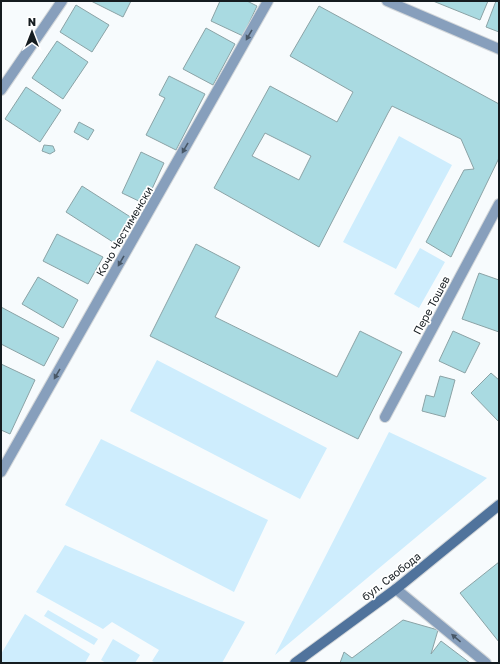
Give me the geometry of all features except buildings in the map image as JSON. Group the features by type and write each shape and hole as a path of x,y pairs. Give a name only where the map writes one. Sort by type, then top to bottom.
{"street":[{"path":"1,90 62,1"},
{"name":"Кочо Честименски","path":"1,472 268,1"},
{"path":"387,1 499,49"},
{"name":"Пере Тошев","path":"385,417 499,204"},
{"name":"бул. Свобода","path":"295,663 396,589 499,505"},
{"path":"396,589 486,663"}],"shaded area":[{"path":"399,136 452,165 396,269 343,242"},
{"path":"420,248 445,262 419,308 394,294"},
{"path":"157,360 327,448 300,499 130,411"},
{"path":"389,432 487,478 275,655"},
{"path":"101,439 268,520 234,592 65,505"},
{"path":"65,545 245,622 222,663 156,663 152,661 159,650 112,622 103,629 36,592"},
{"path":"48,610 98,639 94,645 44,616"},
{"path":"25,614 90,654 85,663 1,663 1,654"},
{"path":"113,639 140,655 135,663 106,663 101,660"}]}
